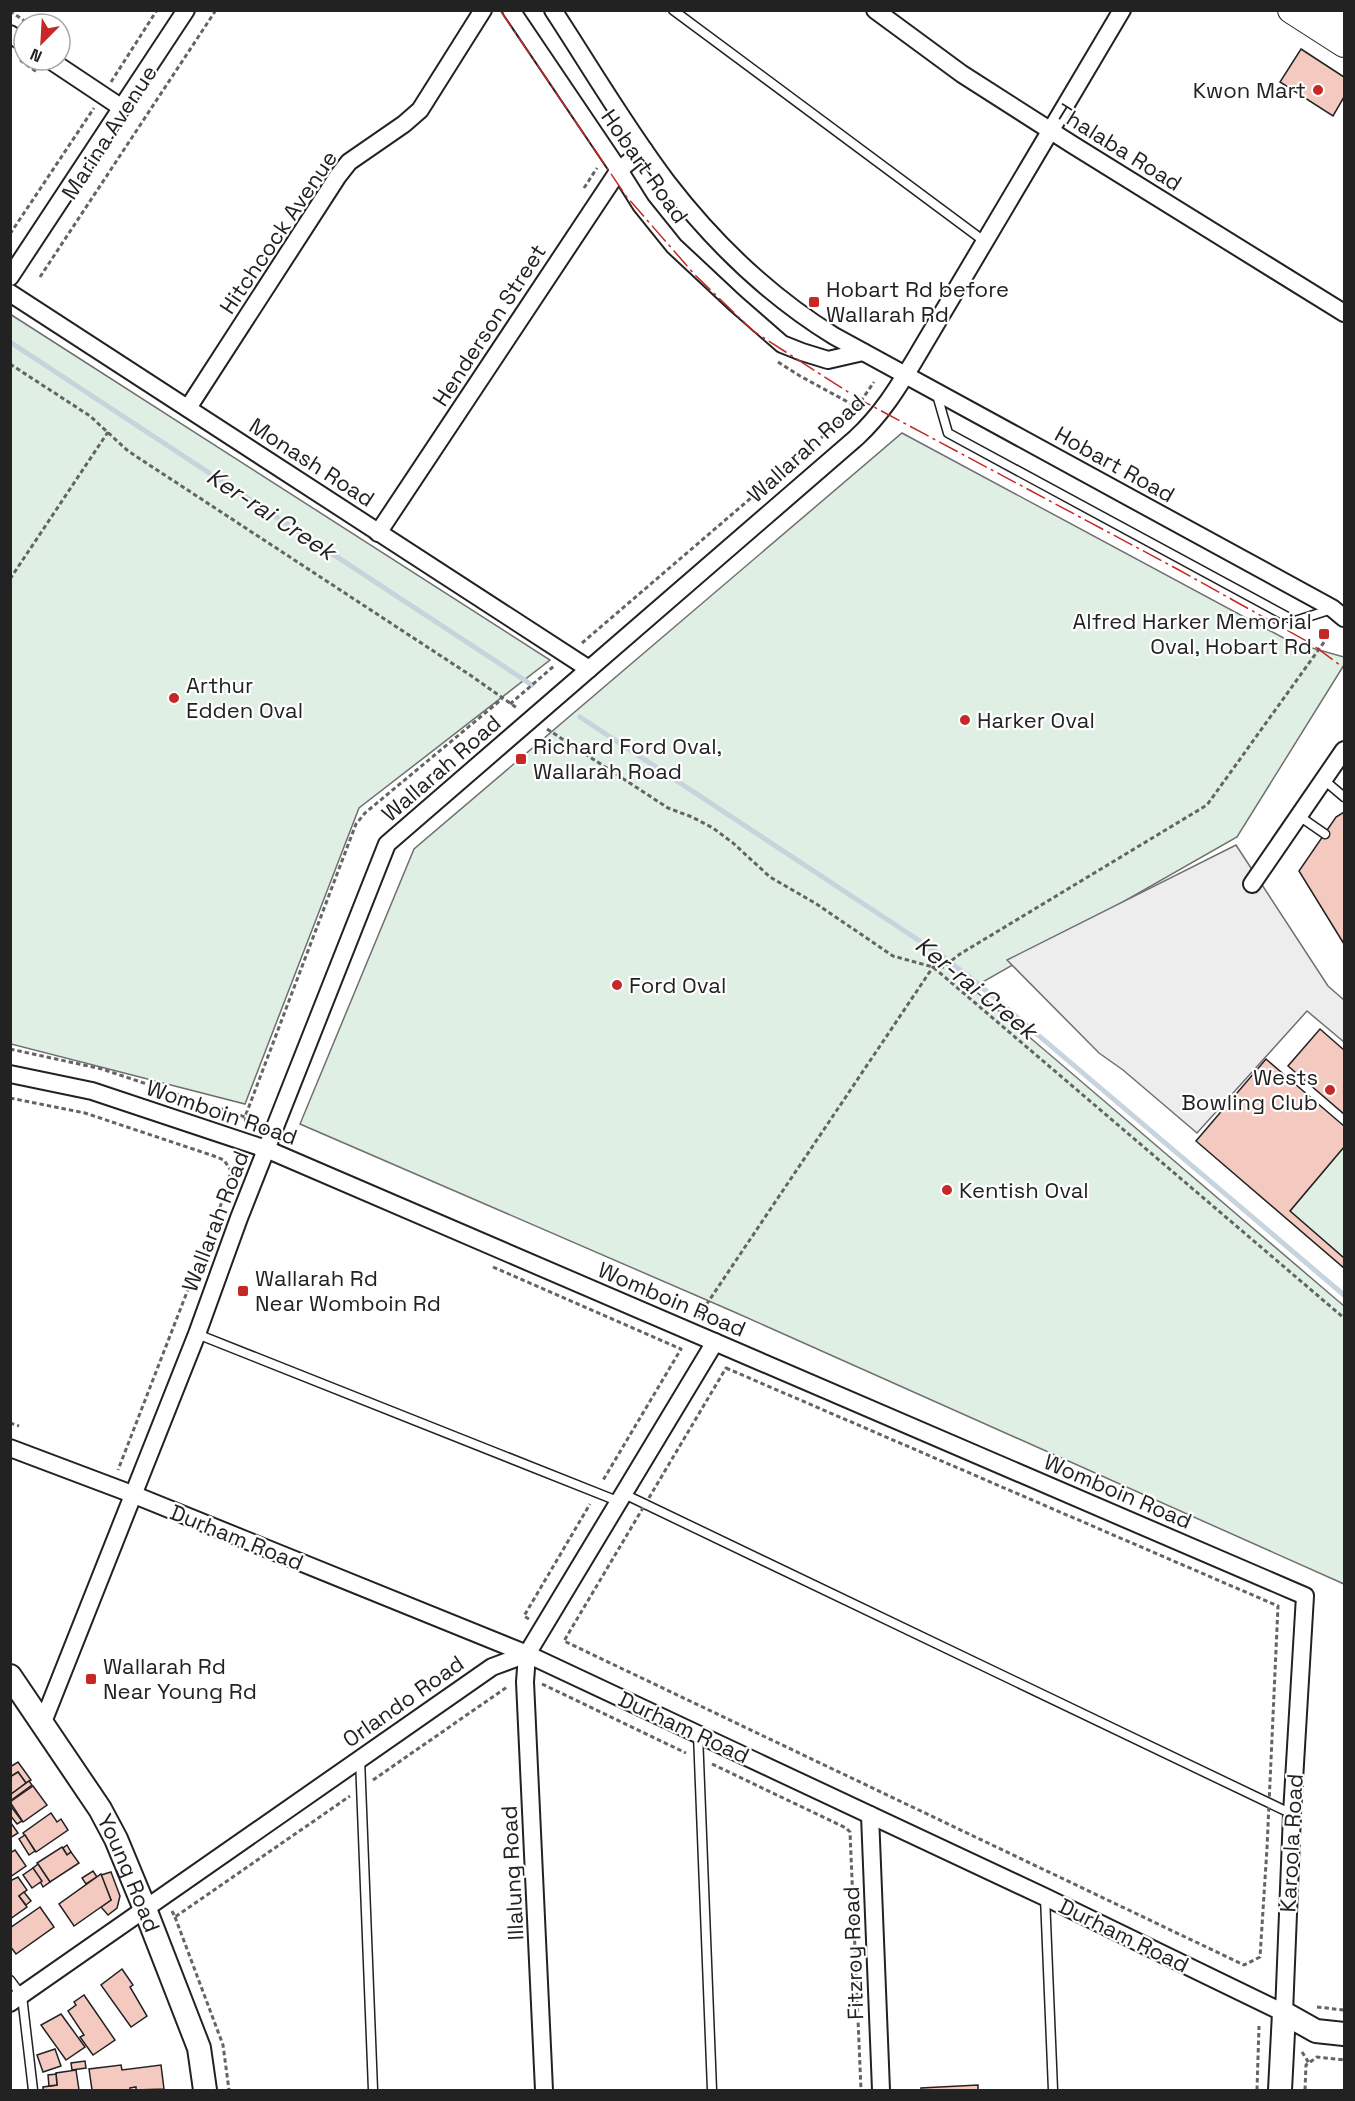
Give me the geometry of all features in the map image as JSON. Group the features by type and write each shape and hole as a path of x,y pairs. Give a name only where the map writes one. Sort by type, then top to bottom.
{"main road":[{"path":"1291,10 1344,44"},
{"path":"1330,10 1344,20"}],"street":[{"name":"Marina Avenue","path":"10,277 186,10"},
{"name":"Hitchcock Avenue","path":"188,408 338,176 349,162 404,124 420,110 483,10"},
{"name":"Hobart Road","path":"511,10 619,170 640,206 674,246 782,344 828,360 863,352"},
{"name":"Hobart Road","path":"553,10 644,150 691,211 749,272 804,318 936,393 1338,613"},
{"name":"Thalaba Road","path":"876,10 962,74 1050,131 1344,313"},
{"name":"Wallarah Road","path":"43,1722 197,1334 266,1149 387,844 864,430 884,409 1122,10"},
{"path":"68,72 122,108"},
{"name":"Henderson Street","path":"378,533 619,170 644,150"},
{"name":"Monash Road","path":"10,293 589,669"},
{"path":"1252,884 1344,750"},
{"name":"Womboin Road","path":"10,1074 92,1091 266,1149 1305,1596"},
{"path":"527,1654 715,1342"},
{"name":"Durham Road","path":"10,1448 132,1494 527,1654 698,1732 1045,1897 1284,2013 1316,2031 1344,2034"},
{"name":"Karoola Road","path":"1281,2091 1292,1814 1305,1596"},
{"name":"Orlando Road","path":"16,2000 492,1667 527,1654"},
{"name":"Illalung Road","path":"527,1654 525,1682 544,2091"},
{"name":"Young Road","path":"10,1676 100,1809 116,1839 199,2048 204,2091"},
{"name":"Fitzroy Road","path":"870,1815 881,2091"}],"lane":[{"path":"673,10 984,241"},
{"path":"936,393 948,433 1295,621 1338,613"},
{"path":"1324,780 1344,797"},
{"path":"1299,816 1325,834"},
{"path":"197,1334 596,1492 622,1498 1292,1814"},
{"path":"698,1732 712,2091"},
{"path":"360,1758 373,2091"},
{"path":"1045,1897 1053,2091"},
{"path":"10,1980 16,2000 33,2091"}],"path":[{"name":"Marina Avenue","path":"110,83 157,10"},
{"name":"Marina Avenue","path":"40,277 216,10"},
{"name":"Marina Avenue","path":"10,234 96,104"},
{"path":"10,364 90,416 128,451 470,675 510,704 668,808 713,828 770,877 815,903 894,956 933,967 943,967 960,954 1207,805 1327,638"},
{"path":"582,643 857,408"},
{"path":"10,579 108,432"},
{"path":"510,704 554,666"},
{"path":"933,967 1344,1318"},
{"path":"689,1331 933,967"},
{"path":"10,1049 102,1069 244,1117 246,1122"},
{"path":"10,1098 85,1113 204,1152 224,1160 231,1172 225,1194 118,1470"},
{"path":"487,1265 681,1348 524,1616 529,1619"},
{"path":"10,1423 19,1426"},
{"path":"560,1634 566,1638"},
{"path":"542,1684 689,1754"},
{"path":"175,1917 507,1687"},
{"path":"707,1762 846,1828 850,1832 861,2091"},
{"path":"172,1911 224,2045 229,2091"},
{"path":"1317,2007 1344,2010"},
{"path":"1257,2091 1259,2026"},
{"path":"1302,2052 1309,2063"},
{"path":"1305,2091 1306,2065 1317,2057 1344,2060"}],"green space":[{"path":"10,314 550,660 359,808 245,1104 11,1044"},
{"path":"902,433 1291,642 1344,657 1344,665 1237,837 972,988 1344,1306 1344,1584 732,1311 300,1124 414,849"},
{"path":"1344,1147 1344,1258 1290,1211"}],"shaded area":[{"path":"1236,845 1328,986 1344,1000 1344,1042 1307,1011 1197,1133 1123,1070 1099,1053 1007,960"}],"building":[{"name":"Kwon Mart","path":"1301,49 1344,77 1344,97 1333,116 1280,82"},
{"path":"1344,812 1344,944 1299,871 1336,817"},
{"name":"Wests Bowling Club","path":"1320,1029 1344,1050 1344,1114 1288,1066"},
{"path":"1266,1059 1344,1126 1344,1147 1290,1211 1344,1258 1344,1268 1196,1141"},
{"path":"18,1762 31,1780 26,1783 18,1772 10,1777 10,1767"},
{"path":"18,1772 26,1783 10,1795 10,1777"},
{"path":"29,1781 32,1785 10,1801 10,1795"},
{"path":"33,1786 47,1805 23,1822 10,1802"},
{"path":"10,1805 22,1821 17,1824 10,1815"},
{"path":"51,1813 57,1822 61,1819 68,1830 36,1852 23,1833"},
{"path":"10,1824 18,1833 10,1838"},
{"path":"25,1835 35,1851 29,1855 19,1839"},
{"path":"67,1845 71,1852 67,1855 63,1848"},
{"path":"62,1847 67,1855 71,1852 79,1863 50,1882 37,1863"},
{"path":"15,1850 26,1866 10,1877 10,1853"},
{"path":"38,1864 50,1882 43,1887 33,1868"},
{"path":"33,1868 42,1881 32,1888 23,1875"},
{"path":"93,1871 97,1877 86,1884 82,1878"},
{"path":"111,1872 120,1896 117,1908 108,1915 101,1907 111,1900 101,1875"},
{"path":"101,1874 111,1900 74,1926 59,1904"},
{"path":"18,1877 27,1890 19,1896 27,1907 10,1919 10,1881"},
{"path":"24,1892 31,1901 26,1905 19,1896"},
{"path":"40,1907 54,1927 16,1954 10,1946 10,1928"},
{"path":"122,1969 133,1985 130,1987 147,2016 131,2027 101,1985"},
{"path":"84,1995 115,2040 93,2055 80,2037 84,2035 68,2011 76,2005 74,2002"},
{"path":"61,2014 85,2047 66,2060 41,2025"},
{"path":"55,2049 61,2066 43,2072 37,2055"},
{"path":"85,2061 86,2068 72,2070 71,2063"},
{"path":"121,2065 122,2070 161,2065 164,2089 136,2090 136,2087 130,2090 92,2090 89,2069"},
{"path":"76,2070 79,2090 43,2090 43,2087 57,2085 56,2073"},
{"path":"56,2074 57,2085 49,2086 48,2075"},
{"path":"978,2085 978,2090 921,2090 921,2088"}],"waterway":[{"name":"Ker-rai Creek","path":"10,342 532,685"},
{"name":"Ker-rai Creek","path":"580,717 941,955 1344,1295"}],"power":[{"path":"500,10 626,196 695,275 753,331 859,399 1179,570 1310,643 1344,668"}],"place":[{"name":"Kwon Mart","path":"1318,90"},
{"name":"Hobart Rd before Wallarah Rd","path":"814,302"},
{"name":"Alfred Harker Memorial Oval, Hobart Rd","path":"1324,634"},
{"name":"Arthur Edden Oval","path":"174,698"},
{"name":"Harker Oval","path":"965,720"},
{"name":"Richard Ford Oval, Wallarah Road","path":"521,759"},
{"name":"Ford Oval","path":"617,985"},
{"name":"Wests Bowling Club","path":"1330,1090"},
{"name":"Kentish Oval","path":"947,1190"},
{"name":"Wallarah Rd Near Womboin Rd","path":"243,1291"},
{"name":"Wallarah Rd Near Young Rd","path":"91,1679"}]}
